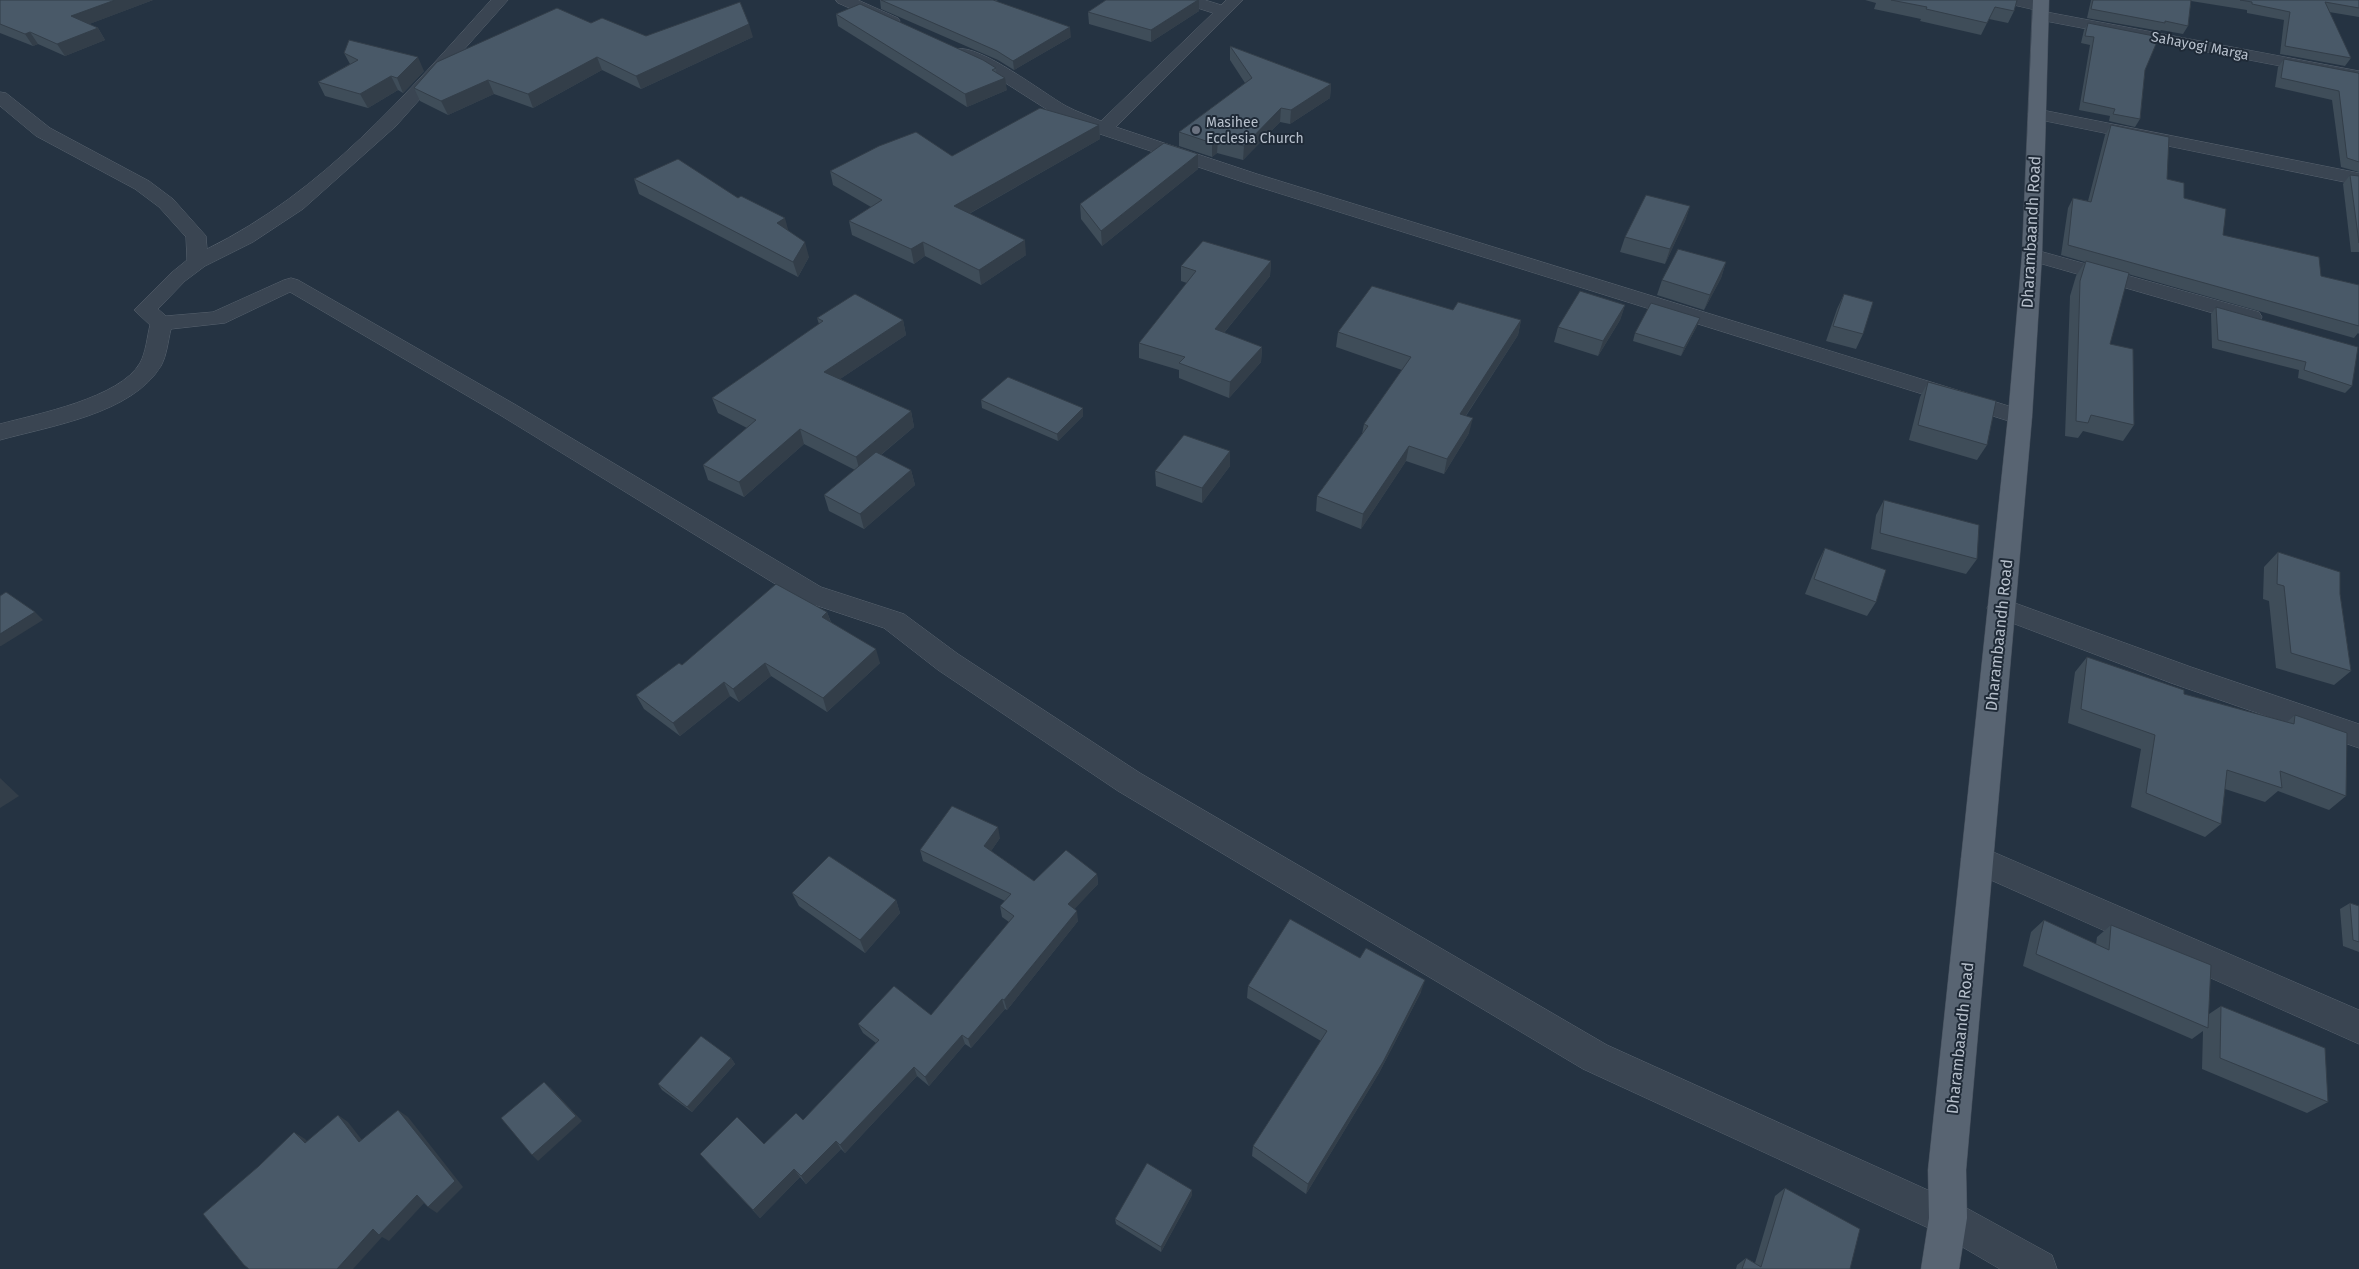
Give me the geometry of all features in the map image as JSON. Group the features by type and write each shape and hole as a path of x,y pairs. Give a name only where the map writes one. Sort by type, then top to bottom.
{"main road":[{"name":"Dharambaandh Road","path":"1940,1269 1948,1218 1947,1170 2020,417 2032,255 2041,7"}],"street":[{"path":"500,0 390,122 296,205 246,238 198,262 178,277 145,310 161,323 217,318 291,284 508,410 812,594 894,622 948,662 1128,782 1595,1057 1948,1218 2038,1269"},
{"path":"844,0 912,30"},
{"path":"1188,0 1230,6"},
{"name":"Sahayogi Marga","path":"2011,0 2359,76"},
{"path":"1104,129 1230,6"},
{"path":"946,44 991,66 1060,110 1104,129 1250,178 2020,417"},
{"path":"0,96 43,132 142,185 166,204 196,236 198,262"},
{"path":"2037,114 2359,179"},
{"path":"2032,255 2275,324"},
{"path":"0,432 89,406 132,387 151,364 161,323"},
{"path":"2001,608 2181,675 2359,736"},
{"path":"1977,859 2359,1027"}],"building":[{"path":"0,0 115,0 71,16 98,28 57,44 30,32 25,34 0,24"},
{"path":"881,0 993,0 1070,27 1013,61 997,51"},
{"path":"1106,0 1198,0 1151,30 1088,12"},
{"path":"1891,0 2017,0 2014,11 1995,7 1987,23 1926,9 1927,7"},
{"path":"2093,0 2191,0 2188,26 2091,9"},
{"path":"2240,0 2359,0 2359,8 2325,2 2351,58 2285,46 2290,12"},
{"path":"740,2 749,24 636,76 597,57 528,94 488,80 441,101 414,88 437,62 557,8 591,23 602,18 646,36"},
{"path":"860,4 983,60 996,68 992,70 1005,78 965,94 836,14"},
{"path":"2088,23 2159,37 2145,70 2140,119 2113,114 2115,109 2083,102 2094,37 2085,36"},
{"path":"349,40 418,57 397,78 391,76 360,94 318,82 358,60 344,53"},
{"path":"1230,46 1331,84 1291,110 1281,108 1244,146 1218,139 1212,143 1179,132 1252,78"},
{"path":"2284,59 2359,74 2359,162 2347,158 2339,91 2281,78"},
{"path":"1040,108 1099,125 954,206 1025,240 979,270 923,242 911,249 849,221 882,200 830,171 879,146 916,132 952,156"},
{"path":"2111,125 2169,137 2167,179 2184,183 2184,198 2226,209 2223,235 2319,257 2321,276 2359,285 2359,326 2068,245 2073,198 2091,202"},
{"path":"1164,143 1198,154 1101,231 1080,204"},
{"path":"678,159 738,198 741,196 785,218 777,223 805,242 793,262 634,179"},
{"path":"2350,175 2359,176 2359,243"},
{"path":"1646,195 1690,206 1670,249 1625,237"},
{"path":"1203,241 1271,261 1215,329 1262,347 1230,382 1179,363 1185,357 1139,343 1196,271 1181,266"},
{"path":"1678,249 1726,262 1710,295 1662,280"},
{"path":"2086,261 2129,273 2110,344 2133,349 2134,425 2091,415 2088,423 2076,421 2080,281"},
{"path":"1372,286 1453,310 1458,302 1521,320 1460,414 1473,418 1447,459 1409,446 1363,514 1317,496 1368,426 1364,424 1411,357 1338,332"},
{"path":"1580,291 1625,305 1603,341 1558,327"},
{"path":"855,294 903,320 824,372 911,411 856,457 800,429 739,482 703,465 756,420 712,398 823,321 817,318"},
{"path":"1844,294 1873,302 1863,334 1833,326"},
{"path":"1651,303 1700,318 1684,348 1635,333"},
{"path":"2216,307 2358,347 2352,386 2304,370 2306,362 2218,340"},
{"path":"1008,377 1083,408 1057,434 981,400"},
{"path":"1928,382 1996,401 1987,445 1918,425"},
{"path":"1184,435 1230,451 1202,488 1155,471"},
{"path":"876,452 911,470 860,514 824,495"},
{"path":"1884,500 1979,525 1977,559 1880,533"},
{"path":"1825,548 1886,570 1876,602 1814,579"},
{"path":"2278,552 2340,572 2340,594 2351,671 2291,653 2284,586 2277,584"},
{"path":"776,584 827,612 822,617 876,649 823,698 765,663 733,689 724,682 673,723 636,695 679,663 682,665"},
{"path":"6,592 35,612 0,634 0,596"},
{"path":"2087,657 2184,690 2184,694 2294,724 2295,715 2347,733 2346,796 2280,771 2282,788 2227,770 2221,824 2146,793 2155,735 2081,709"},
{"path":"952,806 998,827 984,846 1034,881 1066,850 1097,874 1068,904 1077,911 1004,1000 1002,999 968,1039 962,1035 925,1077 914,1067 840,1145 836,1141 801,1176 794,1169 753,1210 700,1154 737,1117 764,1144 796,1113 803,1120 879,1040 858,1024 894,986 931,1015 1014,916 1000,906 1011,894 920,850"},
{"path":"829,856 896,900 860,940 792,893"},
{"path":"2350,903 2359,906 2359,942 2353,940"},
{"path":"1290,919 1360,958 1366,948 1425,980 1383,1062 1308,1184 1253,1146 1327,1031 1248,986"},
{"path":"2044,920 2109,950 2111,925 2211,965 2208,1028 2036,954"},
{"path":"2221,1006 2325,1048 2328,1102 2220,1058"},
{"path":"701,1036 731,1058 687,1107 658,1084"},
{"path":"544,1082 576,1116 532,1155 501,1118"},
{"path":"398,1110 455,1181 428,1207 417,1195 379,1235 373,1229 337,1269 249,1269 203,1214 259,1166 294,1132 305,1143 338,1115 359,1142"},
{"path":"1147,1163 1192,1190 1161,1247 1115,1219"},
{"path":"1785,1188 1860,1229 1850,1269 1742,1269 1746,1258 1761,1267"}],"place":[{"name":"Masihee Ecclesia Church","path":"1196,130"}]}
